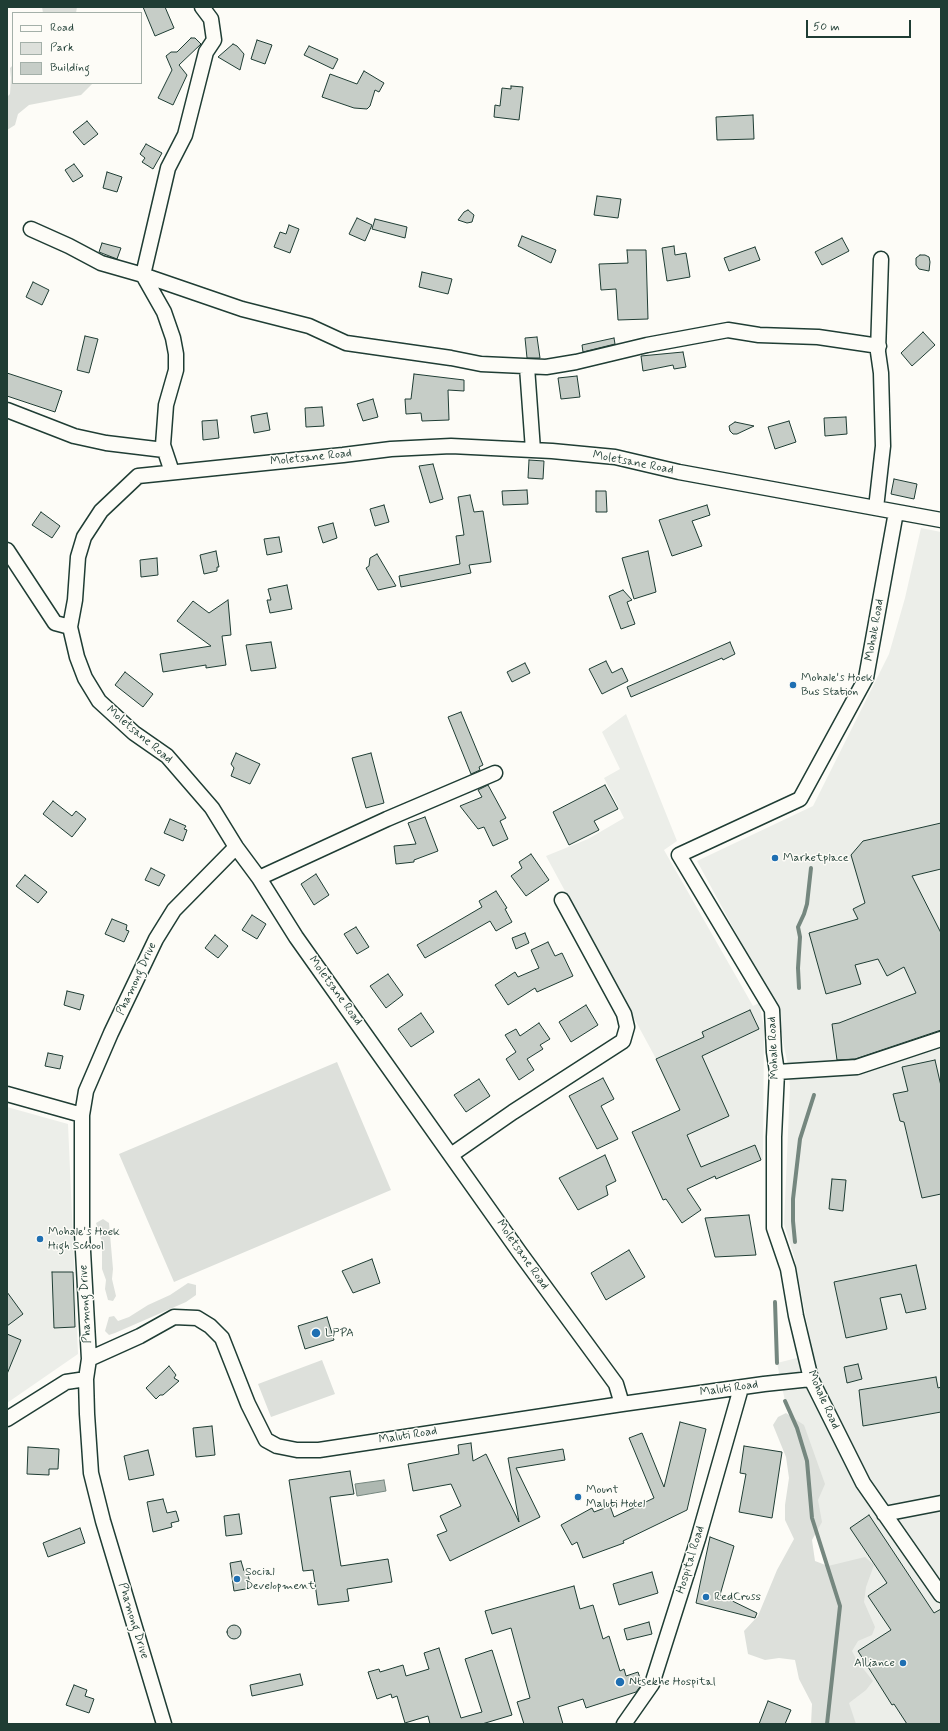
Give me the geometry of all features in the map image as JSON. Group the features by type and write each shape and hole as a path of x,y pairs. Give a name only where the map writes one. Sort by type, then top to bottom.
{"street":[{"path":"172,472 164,450 166,405 176,370 176,354 173,338 164,312 143,275 168,168 186,135 206,52 214,40 211,19 202,7"},
{"path":"31,229 69,246 101,263 143,275 242,309 309,326 346,343 451,358 481,364 546,367 576,362 647,344 728,330 759,335 818,337 879,346"},
{"path":"876,508 883,446 879,346 881,259"},
{"path":"527,367 533,450"},
{"path":"7,410 74,436 106,443 164,450"},
{"name":"Moletsane Road","path":"622,1404 616,1384 296,937 212,808 167,756 134,733 100,700 85,678 77,656 70,627 75,600 78,558 84,537 101,512 138,476 343,456 391,449 451,446 533,450 615,457 679,472 941,520"},
{"name":"Mohale Road","path":"896,512 866,678 800,799 679,855 772,1010 774,1052 777,1072 774,1137 774,1228 788,1269 796,1316 812,1379 863,1483 941,1595"},
{"path":"7,550 55,623 70,627"},
{"path":"259,878 387,819 495,773"},
{"name":"Phamong Drive","path":"164,1724 103,1521 91,1473 86,1379 89,1359 82,1233 82,1115 86,1091 111,1033 156,939 174,910 236,847"},
{"path":"451,1155 513,1112 623,1041 627,1027 624,1014 562,900"},
{"path":"777,1072 857,1067 941,1039"},
{"path":"7,1094 82,1115"},
{"name":"Maluti Road","path":"89,1359 140,1336 174,1317 197,1318 210,1326 222,1338 248,1404 266,1440 277,1446 297,1450 319,1450 622,1404 812,1379"},
{"path":"7,1419 66,1382 86,1379"},
{"name":"Hospital Road","path":"624,1724 652,1684 698,1539 741,1388"},
{"path":"884,1514 941,1503"}],"shaded area":[{"path":"921,528 941,532 941,1724 827,1724 828,1566 812,1518 797,1428 785,1401 777,1363 813,1354 794,1256 784,1224 790,1087 788,1065 775,1005 697,861 813,806 889,654 905,598"},
{"path":"626,714 677,841 664,850 753,1006 759,1003 764,1026 763,1159 716,1179 707,1180 663,1200 632,1132 679,1110 654,1055 546,856 588,839 624,818 604,778 620,769 602,732"},
{"name":"Mohale's Hoek High School","path":"7,1107 68,1124 78,1354 7,1403"},
{"path":"384,1480 386,1491 357,1496 355,1484"}],"green space":[{"path":"42,7 77,7 76,12 43,12"},
{"path":"12,66 12,84 92,84 81,95 29,105 18,114 15,125 7,130 7,97 10,94 10,68"},
{"path":"337,1062 391,1190 174,1282 119,1154"},
{"path":"103,1219 109,1223 113,1269 112,1279 116,1296 113,1301 108,1300 105,1289 106,1280 102,1269 102,1242 96,1223"},
{"path":"188,1283 196,1285 196,1295 186,1302 115,1333 109,1335 105,1331 109,1317 114,1316 118,1321 129,1317 148,1305 170,1295"},
{"path":"322,1360 335,1394 271,1417 258,1384"},
{"path":"786,1413 804,1425 825,1484 818,1500 822,1522 812,1540 815,1561 828,1566 865,1557 874,1565 866,1587 864,1602 875,1627 872,1635 858,1641 852,1651 857,1661 873,1681 866,1690 849,1703 856,1724 811,1724 812,1704 799,1679 795,1660 779,1658 765,1660 748,1654 744,1631 758,1616 777,1570 794,1539 785,1520 785,1505 789,1478 786,1457 773,1425 778,1417"}],"building":[{"path":"143,7 165,7 174,28 155,36"},
{"path":"191,38 195,38 201,44 179,65 187,75 173,105 158,98 172,70 166,56 171,52 177,52"},
{"path":"257,40 272,45 265,64 251,59"},
{"path":"233,44 237,46 244,54 240,70 218,57"},
{"path":"309,46 338,59 333,69 304,55"},
{"path":"364,71 384,83 379,92 375,90 370,106 367,109 354,108 322,97 330,74 357,84"},
{"path":"511,86 523,87 519,120 494,117 495,105 500,106 502,88 511,89"},
{"path":"753,115 754,139 717,140 716,117"},
{"path":"87,121 98,134 84,145 73,132"},
{"path":"146,144 162,153 153,169 142,162 145,158 140,154"},
{"path":"74,164 83,176 73,182 65,170"},
{"path":"107,172 122,177 117,192 103,188"},
{"path":"597,196 621,199 618,218 594,215"},
{"path":"468,210 474,215 472,222 467,223 458,220 464,212"},
{"path":"357,218 372,225 365,241 349,234"},
{"path":"375,219 407,227 405,238 372,229"},
{"path":"289,225 299,229 290,253 274,247 280,232 286,234"},
{"path":"522,236 556,250 551,263 518,246"},
{"path":"842,238 849,251 822,265 815,252"},
{"path":"102,243 121,248 117,259 99,252"},
{"path":"674,246 675,255 686,253 690,277 667,281 662,248"},
{"path":"755,247 760,260 729,271 724,258"},
{"path":"627,250 646,250 648,319 618,320 616,289 601,290 599,264 628,263"},
{"path":"920,255 929,257 929,271 919,269 916,265 916,258"},
{"path":"422,272 452,279 448,294 419,287"},
{"path":"33,282 49,290 42,305 26,297"},
{"path":"923,332 935,345 912,366 901,353"},
{"path":"85,336 98,339 89,373 77,370"},
{"path":"537,337 540,358 527,358 525,338"},
{"path":"614,338 615,344 583,352 582,345"},
{"path":"683,352 686,367 674,369 673,365 643,371 641,356"},
{"path":"7,373 62,391 55,412 7,396"},
{"path":"414,374 464,380 464,391 448,390 449,420 422,421 421,413 406,414 405,399 411,399"},
{"path":"577,376 580,397 561,399 558,378"},
{"path":"373,399 378,417 363,421 357,404"},
{"path":"322,407 324,426 306,427 305,408"},
{"path":"267,413 270,430 254,433 251,416"},
{"path":"846,417 847,434 825,436 824,418"},
{"path":"217,420 219,438 203,440 202,421"},
{"path":"789,421 796,442 775,449 768,427"},
{"path":"735,422 754,426 737,434 733,434 730,431 729,426"},
{"path":"529,460 544,461 543,479 528,478"},
{"path":"433,464 443,499 430,503 419,466"},
{"path":"894,479 917,484 914,499 891,494"},
{"path":"527,490 528,504 503,505 502,491"},
{"path":"596,491 606,491 607,512 596,512"},
{"path":"470,495 474,512 483,511 491,562 469,565 471,573 401,587 399,576 460,564 456,536 464,535 458,497"},
{"path":"384,505 389,522 375,526 370,509"},
{"path":"707,505 710,515 692,521 702,546 672,556 659,520"},
{"path":"41,512 60,526 52,538 32,525"},
{"path":"333,523 337,538 323,543 318,527"},
{"path":"279,537 282,552 267,555 264,539"},
{"path":"216,551 219,567 217,567 217,571 204,574 200,555"},
{"path":"648,551 656,592 634,599 622,558"},
{"path":"377,554 396,586 378,590 366,568 369,566 370,558"},
{"path":"157,558 158,575 141,577 140,560"},
{"path":"287,585 292,609 270,613 267,600 271,600 268,589"},
{"path":"623,590 632,600 627,602 635,624 621,629 609,596"},
{"path":"228,600 231,635 222,636 226,665 206,668 206,665 163,672 160,654 211,646 177,621 193,601 209,613"},
{"path":"271,642 276,668 251,671 246,645"},
{"path":"730,642 735,654 723,660 722,658 631,697 627,687"},
{"path":"606,661 612,673 622,668 628,681 602,694 589,669"},
{"path":"525,663 530,673 512,682 507,672"},
{"path":"125,672 153,694 143,707 115,685"},
{"path":"461,712 483,765 479,767 480,770 471,774 448,717"},
{"path":"236,753 260,764 250,784 231,776 234,768 231,764"},
{"path":"371,753 384,803 366,808 352,758"},
{"path":"488,785 506,818 500,821 508,839 493,846 484,827 478,829 460,806 482,797 478,790"},
{"path":"605,785 618,809 594,821 599,830 569,845 553,812"},
{"path":"53,801 72,816 76,811 86,819 72,837 43,814"},
{"path":"425,817 438,851 414,860 414,862 396,864 394,846 416,844 408,823"},
{"path":"170,819 186,826 184,829 187,830 183,841 164,833"},
{"path":"941,823 941,869 912,876 941,933 941,1030 855,1059 837,1060 832,1024 839,1023 916,993 904,967 887,976 878,959 855,965 861,984 826,994 809,933 858,919 853,909 865,903 851,855 863,841"},
{"path":"531,854 549,880 526,896 511,876 522,868 519,862"},
{"path":"151,868 165,875 159,886 145,880"},
{"path":"316,874 329,895 314,905 301,884"},
{"path":"25,875 47,892 38,903 16,886"},
{"path":"496,891 507,908 505,909 512,922 496,931 490,921 425,958 417,945 482,907 479,901"},
{"path":"252,915 266,924 257,939 242,930"},
{"path":"112,919 127,925 126,930 129,931 124,942 105,934"},
{"path":"356,927 369,947 357,954 344,934"},
{"path":"525,933 529,943 516,949 512,938"},
{"path":"215,935 228,946 218,958 205,948"},
{"path":"548,942 555,956 562,953 573,976 537,992 535,988 508,1005 495,985 515,972 518,977 539,968 531,950"},
{"path":"388,974 403,995 386,1008 370,986"},
{"path":"67,991 84,995 80,1010 64,1005"},
{"path":"586,1005 598,1025 571,1042 559,1022"},
{"path":"750,1010 759,1029 702,1056 729,1116 687,1135 701,1167 755,1145 761,1160 716,1179 715,1176 687,1189 701,1210 682,1223 666,1199 663,1200 632,1132 680,1110 656,1059 704,1037 702,1032"},
{"path":"421,1013 434,1032 411,1047 398,1029"},
{"path":"539,1023 550,1039 540,1045 543,1049 527,1059 534,1070 519,1080 506,1059 516,1052 505,1035 516,1029 520,1036"},
{"path":"48,1053 63,1056 60,1069 45,1066"},
{"path":"935,1060 941,1086 941,1194 922,1198 904,1122 900,1121 893,1094 908,1091 902,1067"},
{"path":"603,1078 614,1099 601,1106 618,1139 597,1149 569,1096"},
{"path":"479,1079 490,1096 466,1112 454,1095"},
{"path":"605,1155 616,1181 606,1186 608,1195 578,1210 559,1178"},
{"path":"832,1179 846,1180 843,1211 829,1209"},
{"path":"749,1215 756,1255 715,1257 705,1218"},
{"path":"629,1250 645,1277 606,1300 591,1273"},
{"path":"372,1259 380,1283 353,1293 342,1271"},
{"path":"916,1265 926,1309 906,1313 901,1294 880,1298 887,1329 846,1338 834,1282"},
{"path":"52,1272 73,1272 75,1327 54,1328"},
{"path":"7,1292 23,1314 7,1326"},
{"name":"LPPA","path":"327,1317 334,1340 305,1349 298,1326"},
{"path":"7,1334 21,1340 7,1374"},
{"path":"858,1364 862,1379 847,1383 844,1367"},
{"path":"169,1366 176,1375 174,1378 179,1381 156,1399 146,1388"},
{"path":"936,1377 938,1388 941,1387 941,1412 863,1426 859,1390"},
{"path":"680,1422 706,1429 687,1510 623,1541 624,1543 583,1558 577,1542 572,1545 561,1525 592,1508 594,1512 610,1506 614,1517 654,1498 629,1438 642,1433 664,1487"},
{"path":"212,1426 215,1455 196,1457 193,1428"},
{"path":"471,1443 473,1461 486,1454 519,1522 508,1458 563,1449 565,1460 516,1468 540,1517 450,1561 437,1535 447,1531 440,1516 461,1506 451,1484 413,1491 408,1464 459,1454 458,1445"},
{"path":"744,1446 782,1452 772,1518 739,1512 746,1474 740,1473"},
{"path":"28,1447 59,1449 58,1469 49,1469 49,1475 27,1474"},
{"path":"148,1450 154,1475 129,1480 124,1456"},
{"path":"350,1471 354,1494 330,1497 341,1566 388,1559 392,1582 347,1589 349,1601 318,1605 313,1570 303,1571 289,1480"},
{"path":"163,1499 167,1513 176,1511 179,1521 171,1523 172,1527 153,1532 147,1502"},
{"path":"239,1514 242,1534 226,1536 224,1516"},
{"path":"869,1515 934,1613 941,1609 941,1724 907,1724 894,1704 892,1705 858,1651 891,1630 868,1596 887,1583 850,1528"},
{"path":"80,1528 85,1543 48,1557 43,1543"},
{"path":"710,1537 734,1546 720,1595 757,1613 755,1618 696,1603"},
{"path":"241,1561 244,1571 247,1570 251,1588 234,1591 230,1563"},
{"path":"652,1572 658,1593 619,1605 613,1584"},
{"path":"574,1586 580,1609 593,1605 603,1639 609,1636 620,1671 624,1669 626,1676 638,1672 642,1684 636,1692 586,1708 583,1699 558,1707 563,1724 524,1724 517,1702 530,1698 511,1628 492,1634 485,1611"},
{"path":"649,1622 652,1634 627,1640 624,1629"},
{"path":"234,1625 239,1627 241,1632 239,1637 234,1639 229,1637 227,1632 229,1627"},
{"path":"439,1648 461,1718 482,1712 465,1659 492,1650 512,1715 482,1724 430,1724 428,1716 405,1723 397,1696 392,1698 391,1694 377,1699 368,1672 379,1669 380,1672 403,1665 406,1676 429,1669 424,1653"},
{"path":"300,1674 303,1685 252,1696 250,1685"},
{"path":"74,1685 87,1690 85,1696 94,1699 89,1713 66,1705"},
{"path":"768,1701 791,1710 785,1724 759,1724"}],"waterway":[{"path":"799,988 798,968 800,937 798,927 807,904 811,868"},
{"path":"795,1242 793,1199 800,1139 814,1095"},
{"path":"775,1302 777,1363"},
{"path":"785,1401 797,1428 807,1461 812,1518 840,1606 827,1724"}],"place":[{"name":"Mohale's Hoek Bus Station","path":"793,685"},
{"name":"Marketplace","path":"775,858"},
{"name":"Mohale's Hoek High School","path":"40,1239"},
{"name":"LPPA","path":"316,1333"},
{"name":"Mount Maluti Hotel","path":"578,1497"},
{"name":"Social Development","path":"237,1579"},
{"name":"RedCross","path":"706,1597"},
{"name":"Alliance","path":"903,1663"},
{"name":"Ntsekhe Hospital","path":"620,1682"}]}
